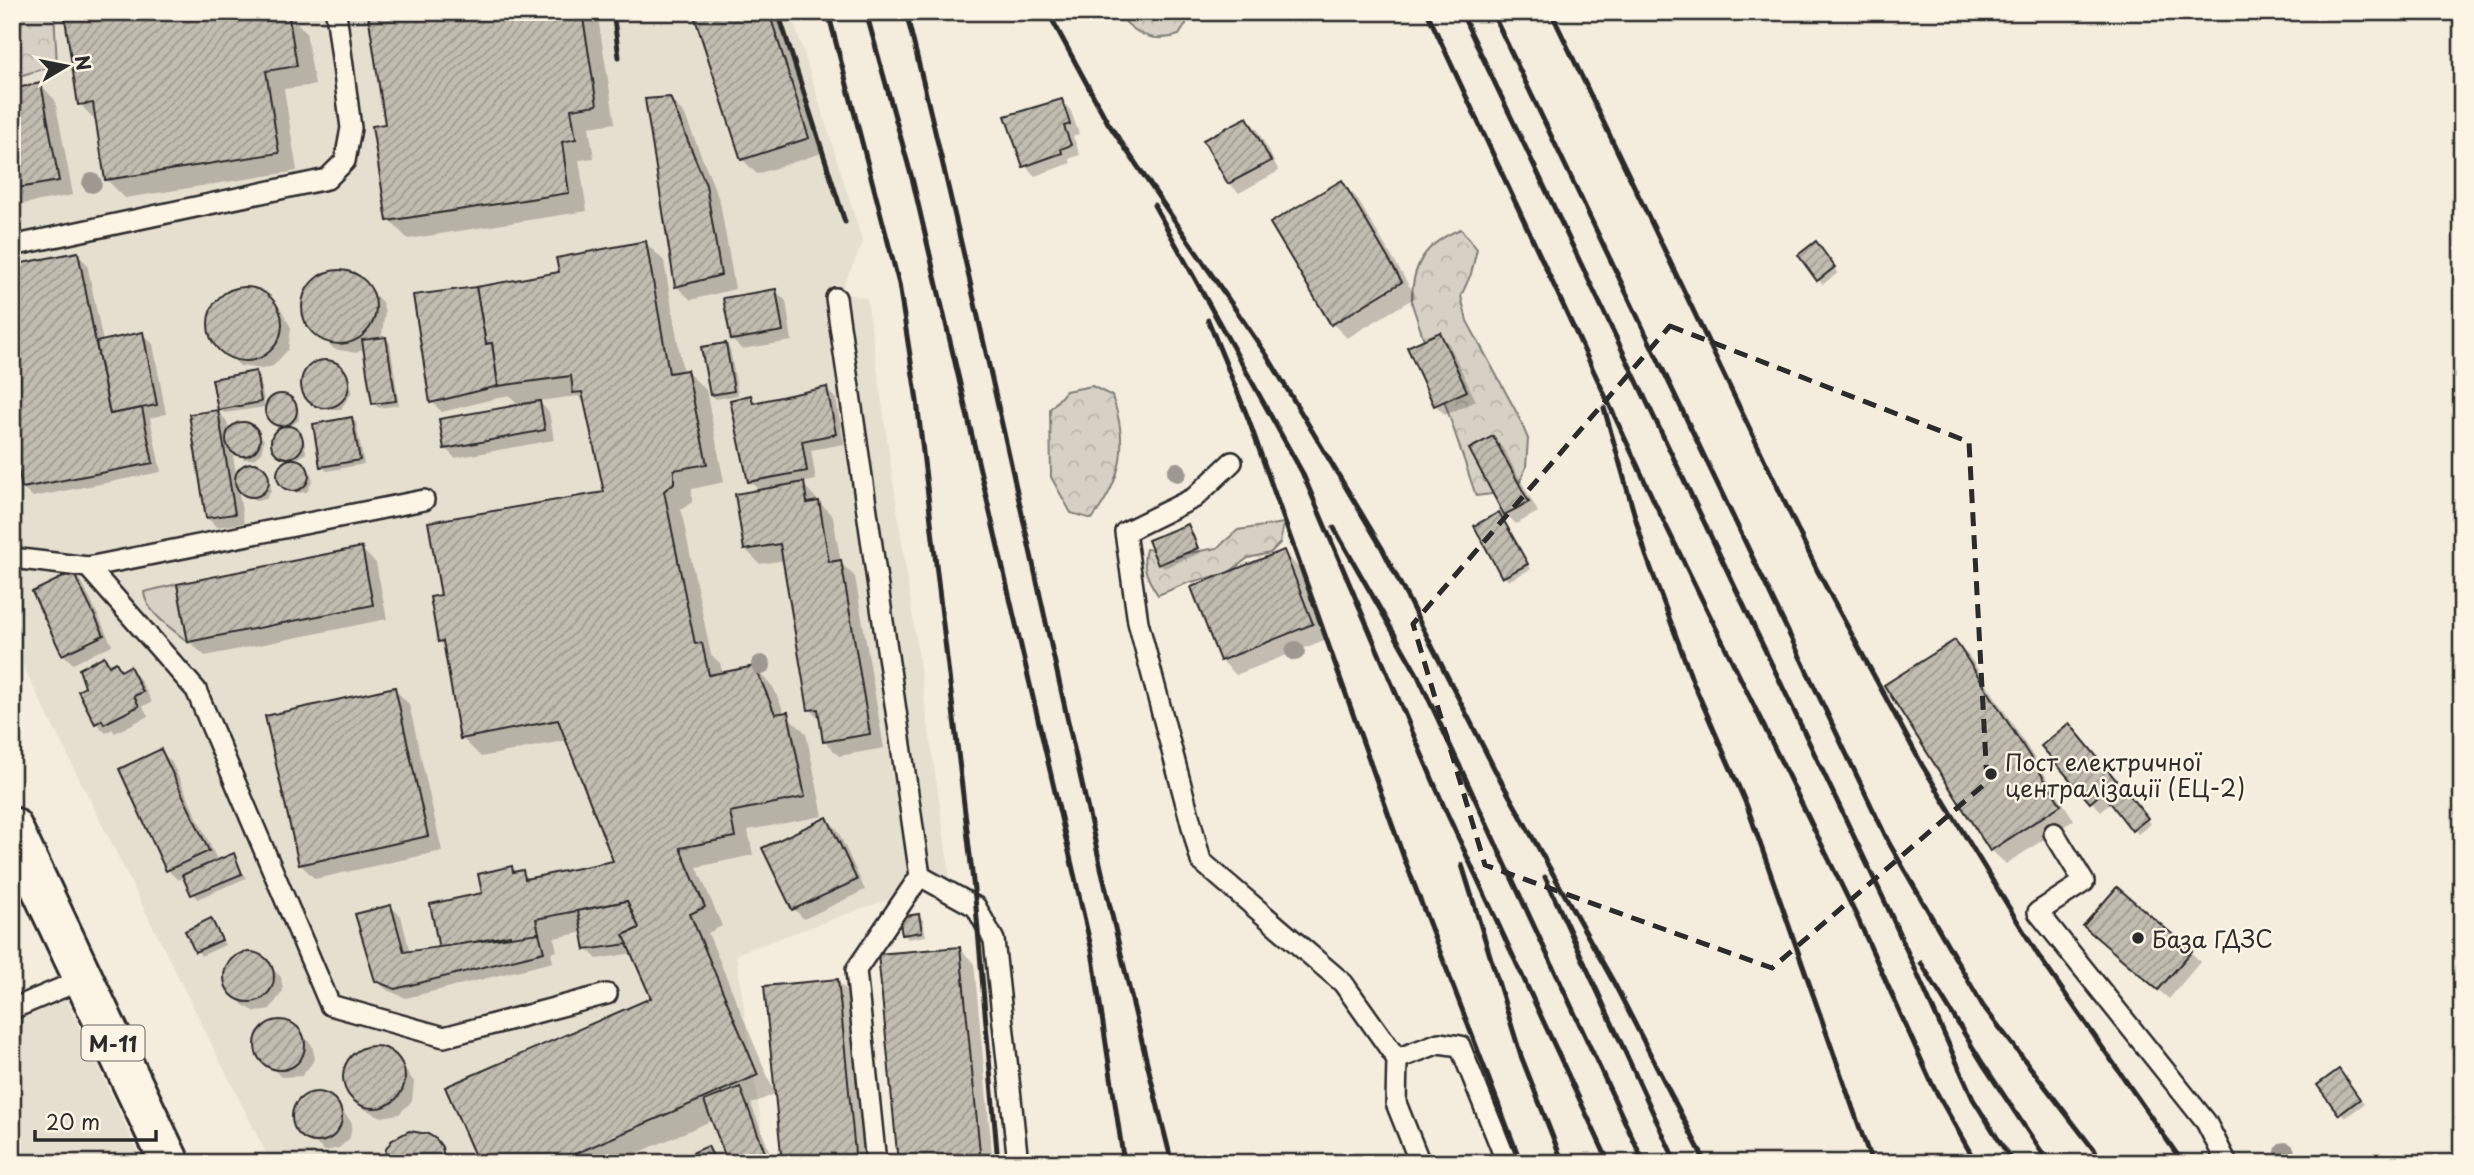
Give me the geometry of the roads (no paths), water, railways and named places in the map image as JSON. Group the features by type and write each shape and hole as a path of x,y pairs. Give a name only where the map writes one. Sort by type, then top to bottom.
{"main road":[{"name":"М-11","path":"12,827 170,1163"}],"lane":[{"path":"12,246 327,179 345,161 351,128 336,12"},
{"path":"836,298 920,876 856,970 876,1163"},
{"path":"1232,462 1194,498 1125,532 1138,622 1201,861 1343,983 1397,1059 1396,1103 1420,1163"},
{"path":"12,558 88,567 424,500"},
{"path":"88,567 196,690 330,1005 444,1037 607,994"},
{"path":"2054,833 2084,882 2038,912 2206,1122 2227,1163"},
{"path":"920,876 976,907 994,940 1018,1163"},
{"path":"12,1009 83,979"},
{"path":"1397,1059 1438,1043 1460,1046 1507,1163"}],"railway":[{"path":"613,12 619,57"},
{"path":"778,12 845,222"},
{"path":"828,12 899,284 917,401 976,907 998,1163"},
{"path":"866,12 913,182 1092,951 1124,1163"},
{"path":"906,12 974,299 1103,876 1172,1163"},
{"path":"1048,12 1108,123 1268,357 1382,548 1496,772 1614,983 1706,1163"},
{"path":"1427,12 1654,501 1857,917 1933,1086 1976,1163"},
{"path":"1461,12 1887,906 1973,1099 2013,1163"},
{"path":"1492,12 1889,843 1983,1006 2104,1163"},
{"path":"1551,12 1817,570 1922,765 2038,955 2183,1163"},
{"path":"1154,205 1302,472 1445,809 1609,1163"},
{"path":"1208,320 1248,418 1404,858 1521,1163"},
{"path":"1604,408 1646,555 1693,682 1747,806 1872,1163"},
{"path":"1334,528 1417,674 1644,1163"},
{"path":"1462,865 1521,1056 1563,1163"},
{"path":"1545,877 1676,1163"},
{"path":"1921,963 1983,1064 2049,1163"}],"place":[{"name":"Пост електричної централізації (ЕЦ-2)","path":"1991,774"},
{"name":"База ГДЗС","path":"2138,938"}]}
